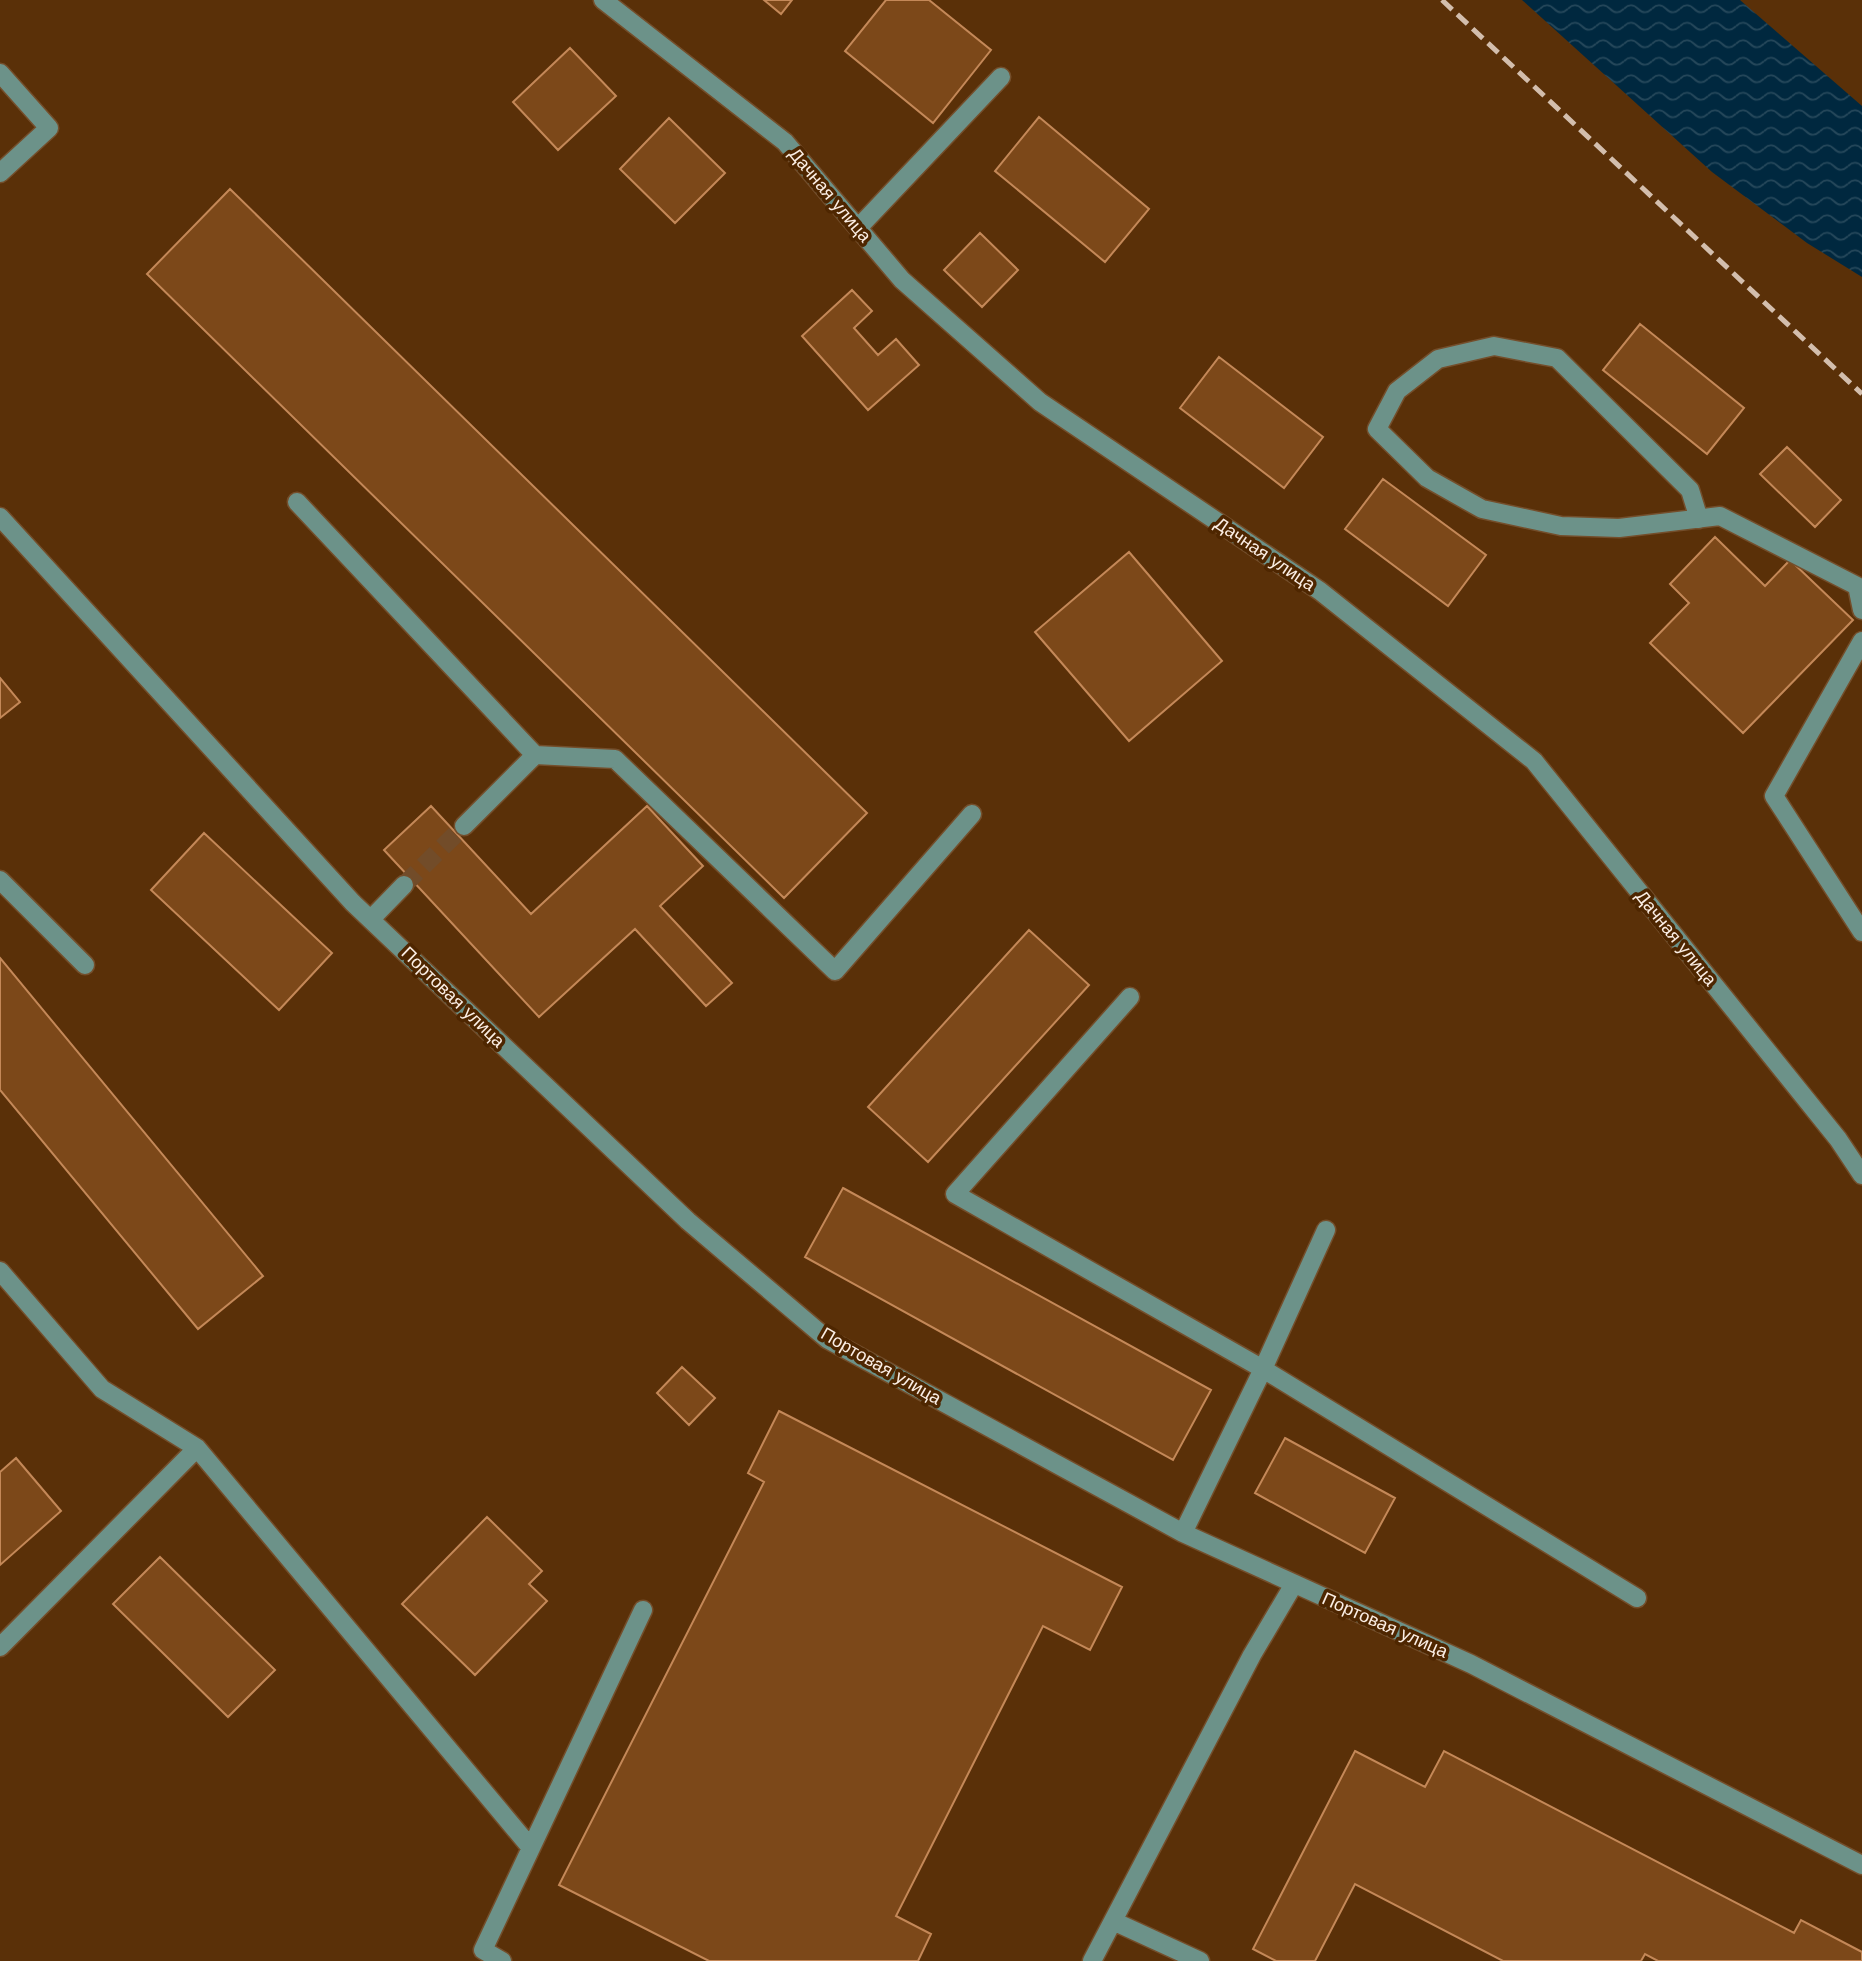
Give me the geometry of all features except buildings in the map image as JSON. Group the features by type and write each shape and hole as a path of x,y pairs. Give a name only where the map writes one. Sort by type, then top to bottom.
{"street":[{"name":"Дачная улица","path":"603,0 786,142 902,280 1040,402 1320,591 1534,761 1838,1139 1862,1175"},
{"path":"0,73 50,128 0,173"},
{"path":"858,228 1001,77"},
{"path":"1699,519 1690,490 1557,358 1494,345 1438,359 1397,391 1377,429 1427,478 1482,509 1561,526 1619,528 1699,519 1720,516 1857,586 1862,610"},
{"path":"296,502 535,755 615,760 835,971 972,814"},
{"name":"Портовая улица","path":"0,517 370,919 688,1221 827,1339 1183,1533 1471,1664 1862,1865"},
{"path":"1862,641 1774,796 1862,932"},
{"path":"464,826 535,755"},
{"path":"0,880 85,965"},
{"path":"370,919 404,886"},
{"path":"1130,998 955,1194 1263,1369 1637,1598"},
{"path":"1183,1533 1263,1369 1326,1230"},
{"path":"0,1271 102,1389 197,1448 531,1848"},
{"path":"0,1647 197,1448"},
{"path":"1092,1961 1252,1655 1294,1584"},
{"path":"502,1961 479,1956 643,1611"},
{"path":"1113,1920 1200,1961"}],"water":[{"path":"1522,0 1740,0 1862,106 1862,277 1807,243 1712,172"}],"tunnel":[{"path":"404,885 464,826"}],"railway":[{"path":"1442,0 1862,394"}]}
